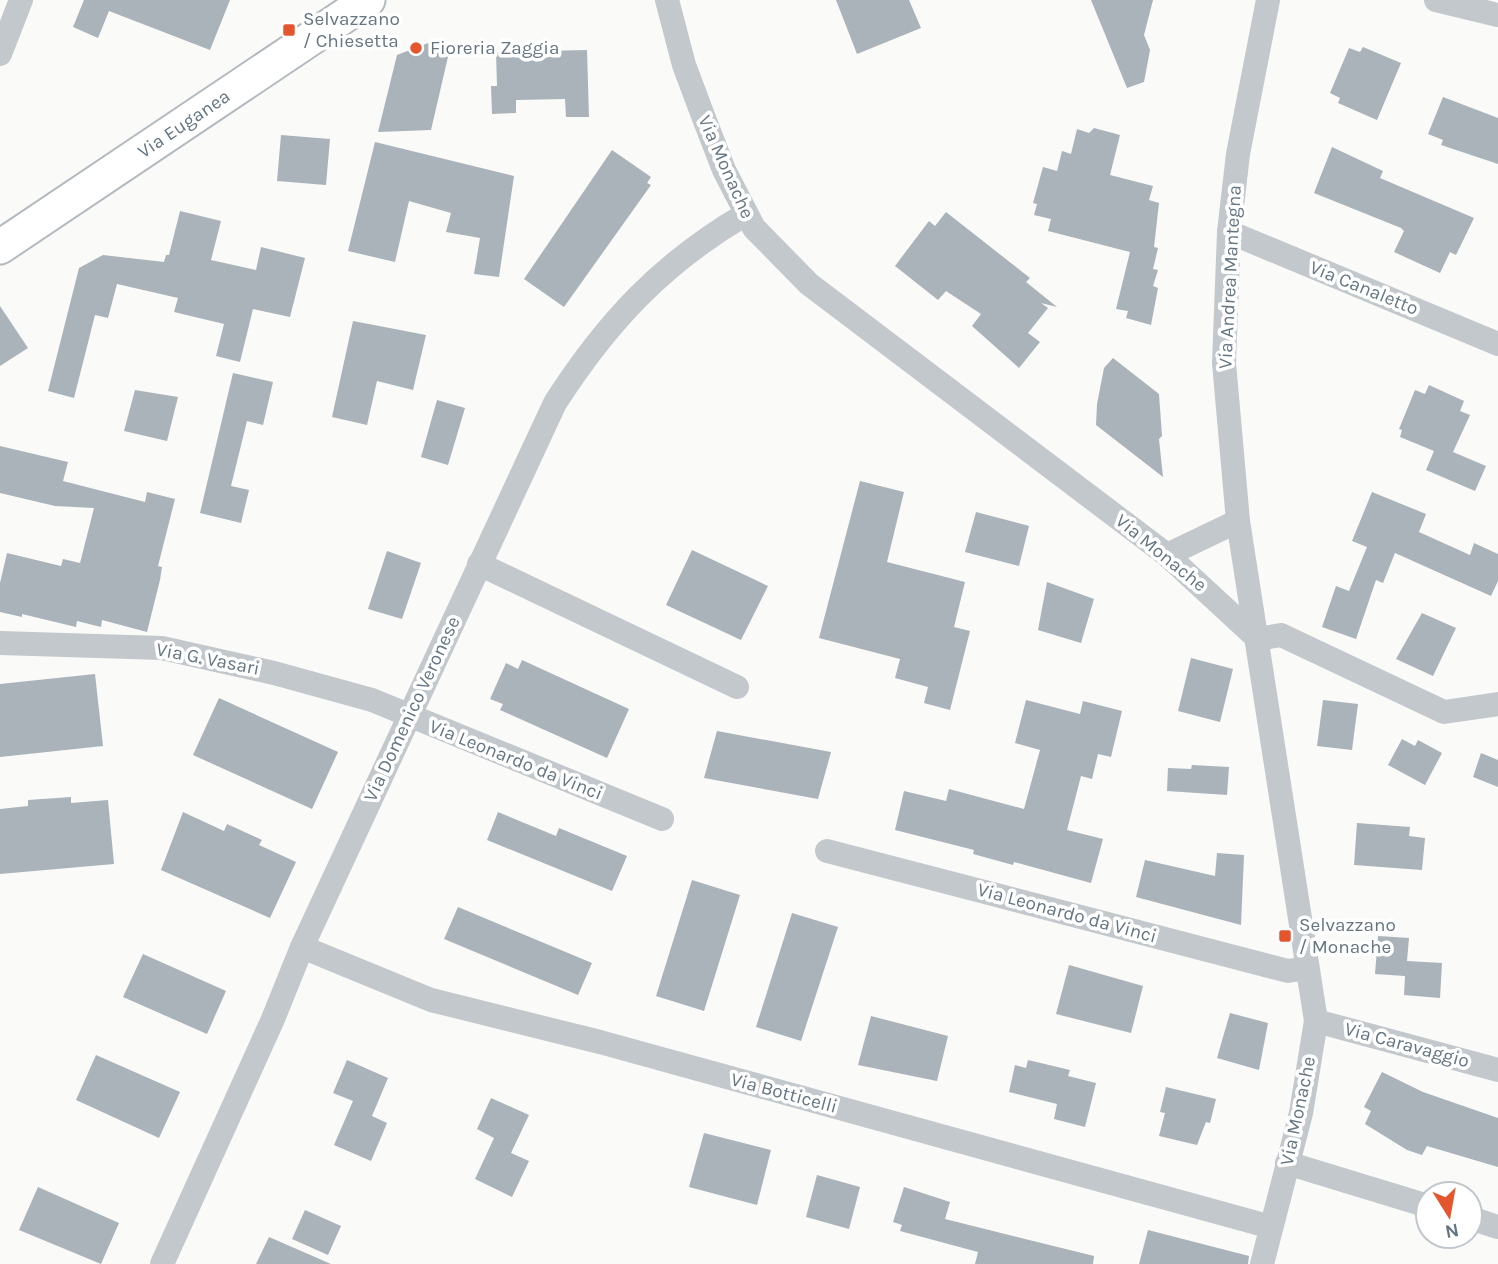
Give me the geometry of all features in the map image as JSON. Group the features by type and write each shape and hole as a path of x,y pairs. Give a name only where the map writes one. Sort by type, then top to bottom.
{"street":[{"path":"0,54 21,0"},
{"name":"Via Euganea","path":"0,247 368,0"},
{"name":"Via Monache","path":"667,0 684,65 724,170 754,228 808,284 1167,555 1258,639 1316,1021 1301,1113 1262,1264"},
{"name":"Via Andrea Mantegna","path":"1258,639 1238,521 1224,363 1229,232 1238,153 1268,0"},
{"path":"1436,0 1498,15"},
{"name":"Via Domenico Veronese","path":"162,1264 273,1019 302,947 555,403 576,369 635,296 684,255 746,214"},
{"name":"Via Canaletto","path":"1229,232 1498,344"},
{"path":"1167,555 1238,521"},
{"path":"479,564 737,687"},
{"path":"1258,639 1281,635 1444,712 1498,704"},
{"name":"Via G. Vasari","path":"0,643 162,648 286,676 372,701 409,716"},
{"name":"Via Leonardo da Vinci","path":"409,716 662,819"},
{"name":"Via Leonardo da Vinci","path":"827,851 1288,971 1307,968"},
{"name":"Via Botticelli","path":"302,947 431,1000 613,1046 1271,1227"},
{"name":"Via Caravaggio","path":"1316,1021 1498,1070"},
{"path":"1287,1163 1414,1202"}],"building":[{"path":"84,0 230,0 210,50 109,11 98,38 73,27"},
{"path":"836,0 909,0 921,28 857,54"},
{"path":"1091,0 1153,0 1144,35 1150,50 1144,82 1127,88"},
{"path":"436,40 451,44 431,130 378,132 397,55"},
{"path":"1363,47 1401,63 1377,120 1338,103 1340,98 1330,93 1349,48 1360,52"},
{"path":"587,50 589,117 566,117 565,99 516,100 516,113 492,114 491,86 497,86 496,52"},
{"path":"1443,97 1498,118 1498,164 1441,145 1443,140 1428,134"},
{"path":"1094,128 1120,135 1110,175 1153,186 1149,200 1159,203 1154,247 1158,248 1153,269 1158,270 1153,286 1158,288 1151,325 1126,318 1128,311 1116,309 1130,252 1048,231 1051,219 1034,215 1037,204 1033,203 1043,167 1057,171 1062,151 1071,154 1077,129 1089,133"},
{"path":"281,135 330,139 326,185 277,181"},
{"path":"375,142 514,176 499,277 474,274 480,238 446,232 451,213 409,201 395,262 348,251"},
{"path":"1332,147 1383,171 1380,178 1474,218 1456,255 1450,252 1440,273 1394,252 1404,231 1401,228 1314,193"},
{"path":"612,150 651,177 647,183 651,185 564,307 524,279"},
{"path":"180,211 221,221 211,260 256,270 261,247 305,258 290,317 253,309 240,362 216,356 224,324 174,312 178,298 117,284 108,318 95,315 74,398 48,391 79,268 103,255 164,262 166,255 169,255"},
{"path":"946,212 1030,278 1026,282 1057,307 1041,303 1048,308 1028,333 1040,342 1019,368 972,326 981,314 946,291 938,300 895,266 929,221 935,226"},
{"path":"0,306 28,348 0,366"},
{"path":"353,321 426,335 413,390 377,381 367,425 332,417"},
{"path":"1113,358 1159,394 1162,436 1159,439 1163,477 1096,425 1104,368"},
{"path":"233,373 273,382 263,425 247,421 231,486 249,490 241,523 200,513"},
{"path":"1429,385 1464,401 1460,411 1470,415 1453,452 1486,466 1475,491 1426,470 1434,451 1400,437 1402,430 1399,429 1415,390 1425,394"},
{"path":"135,390 178,397 167,441 124,431"},
{"path":"437,400 465,408 448,465 421,457"},
{"path":"0,446 68,462 63,481 145,502 147,492 175,499 158,566 162,567 160,580 147,632 102,620 101,627 77,621 76,627 22,614 22,617 0,612 0,583 7,553 61,566 63,559 80,563 94,508 55,506 0,493"},
{"path":"860,481 904,492 887,562 965,582 954,627 970,631 950,710 924,703 928,687 895,678 900,659 819,638"},
{"path":"1372,492 1426,514 1419,532 1470,555 1474,543 1498,554 1498,581 1491,596 1395,553 1383,583 1376,580 1356,639 1322,627 1336,586 1349,591 1367,547 1352,541"},
{"path":"976,512 1029,526 1019,566 965,552"},
{"path":"692,550 768,586 741,640 666,605"},
{"path":"387,551 421,563 402,619 368,609"},
{"path":"1047,582 1094,599 1081,643 1038,630"},
{"path":"1422,613 1456,628 1433,676 1396,659"},
{"path":"1191,658 1233,669 1220,722 1178,711"},
{"path":"522,660 629,709 607,758 500,710 503,704 490,699 506,663 518,669"},
{"path":"95,674 103,746 0,757 0,684"},
{"path":"219,698 338,752 312,809 193,755"},
{"path":"1026,700 1080,714 1083,701 1122,711 1111,757 1098,754 1092,779 1081,776 1067,830 1103,839 1091,883 1014,862 1013,865 973,854 974,850 895,830 904,791 946,801 949,789 1024,809 1040,750 1015,743"},
{"path":"1323,700 1358,704 1352,750 1317,746"},
{"path":"717,731 831,752 818,799 704,778"},
{"path":"1402,739 1415,746 1418,740 1442,753 1425,785 1388,765"},
{"path":"1481,753 1498,760 1498,787 1473,777"},
{"path":"1192,765 1229,767 1227,795 1167,791 1168,768 1191,769"},
{"path":"71,797 71,803 108,800 114,864 0,874 0,809 28,806 28,800"},
{"path":"183,812 224,831 227,824 262,840 259,845 296,862 270,918 161,870"},
{"path":"498,812 556,836 559,828 627,856 612,891 487,840"},
{"path":"1357,823 1410,827 1409,836 1425,838 1422,870 1354,865"},
{"path":"1217,853 1244,855 1241,925 1136,897 1145,860 1215,876"},
{"path":"692,880 740,895 704,1011 656,996"},
{"path":"458,907 592,963 578,995 444,939"},
{"path":"792,913 838,927 801,1041 756,1027"},
{"path":"1378,936 1409,938 1407,961 1442,963 1440,998 1404,995 1405,976 1375,974"},
{"path":"143,954 226,991 207,1034 123,997"},
{"path":"1069,965 1143,986 1131,1033 1056,1014"},
{"path":"1230,1013 1268,1023 1259,1070 1217,1058"},
{"path":"871,1016 948,1036 937,1081 858,1065"},
{"path":"96,1055 180,1092 159,1138 76,1100"},
{"path":"347,1060 388,1078 372,1116 387,1123 371,1161 334,1145 353,1101 333,1093"},
{"path":"1028,1060 1070,1070 1068,1076 1096,1083 1085,1127 1054,1119 1057,1104 1009,1092 1015,1065 1026,1068"},
{"path":"1382,1072 1423,1092 1498,1118 1498,1167 1427,1146 1422,1155 1407,1150 1365,1124 1371,1111 1364,1107"},
{"path":"1166,1087 1216,1099 1210,1123 1206,1122 1197,1145 1159,1136 1165,1113 1160,1112"},
{"path":"491,1098 529,1115 511,1153 529,1161 512,1197 475,1179 494,1138 477,1129"},
{"path":"704,1133 771,1150 757,1205 689,1187"},
{"path":"817,1175 860,1187 849,1229 806,1217"},
{"path":"38,1187 119,1223 101,1264 19,1230"},
{"path":"904,1187 950,1202 945,1219 1094,1256 1093,1264 975,1264 978,1252 900,1231 902,1225 893,1222"},
{"path":"305,1210 341,1226 328,1255 292,1239"},
{"path":"1148,1230 1249,1256 1248,1264 1139,1264"},
{"path":"269,1237 331,1264 256,1264"}],"place":[{"name":"Selvazzano / Chiesetta","path":"289,30"},
{"name":"Fioreria Zaggia","path":"416,48"},
{"name":"Selvazzano / Monache","path":"1285,936"}]}
